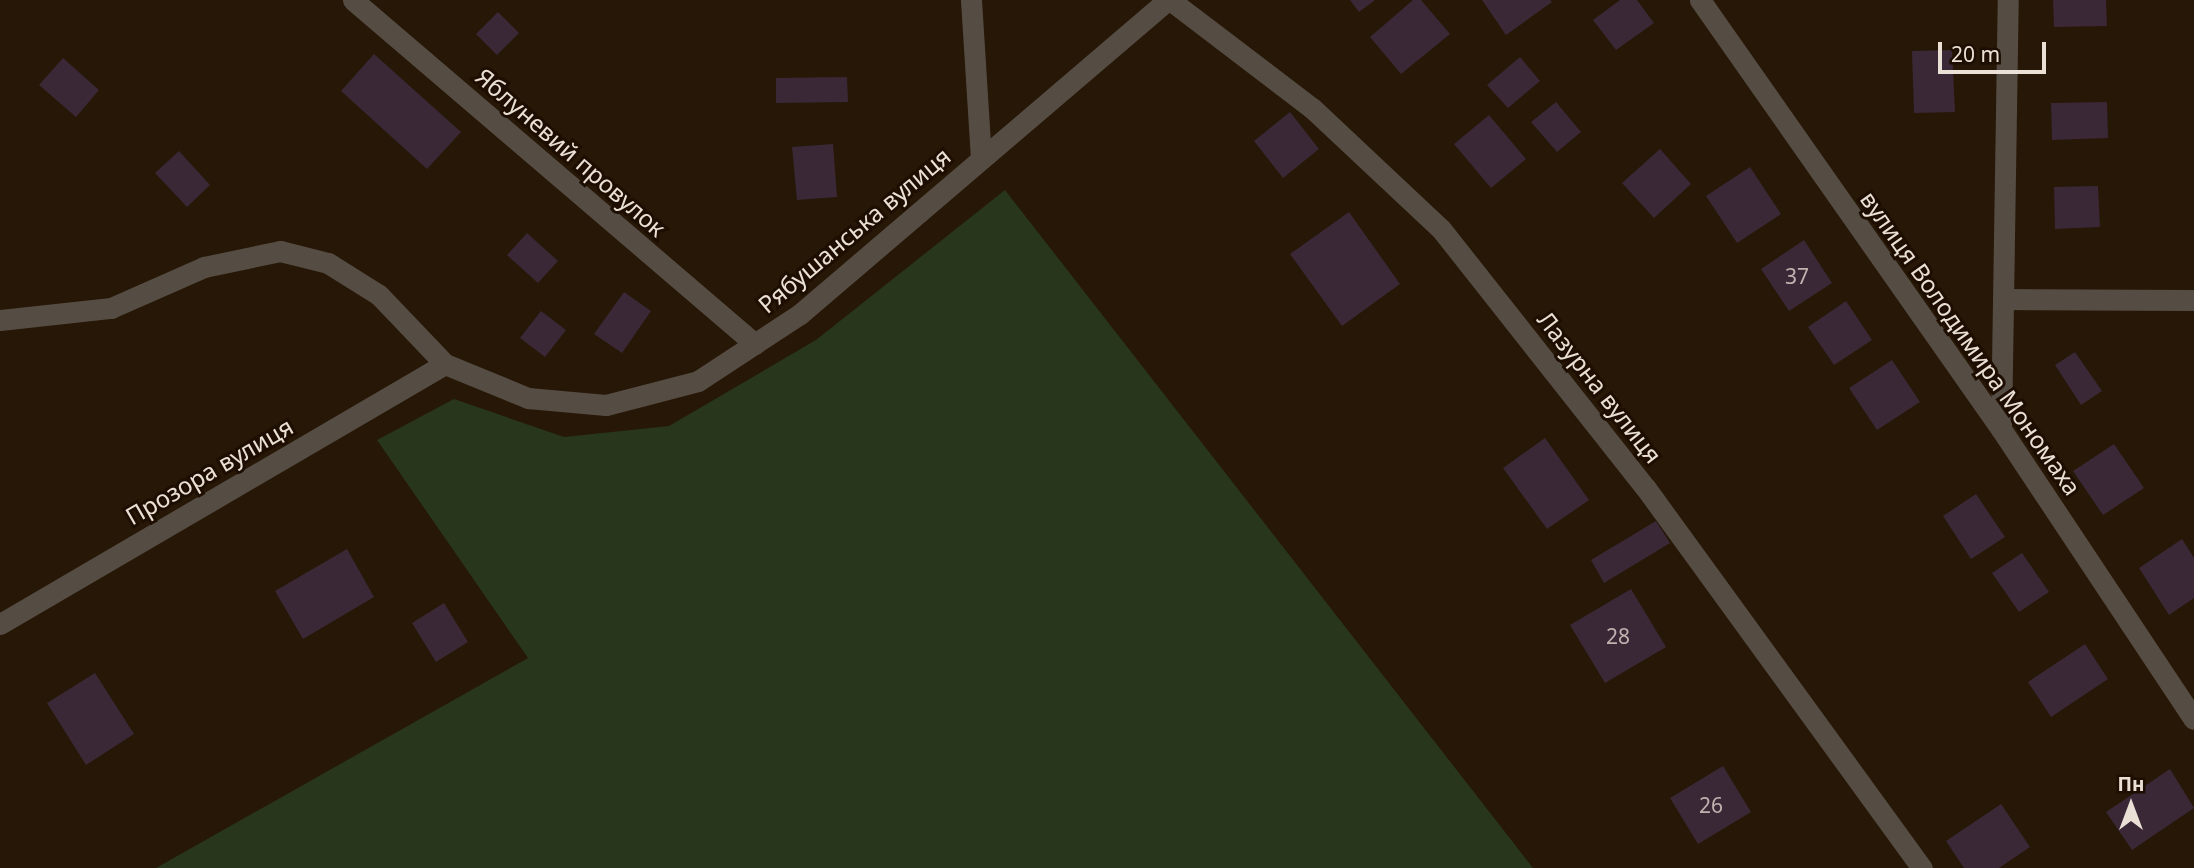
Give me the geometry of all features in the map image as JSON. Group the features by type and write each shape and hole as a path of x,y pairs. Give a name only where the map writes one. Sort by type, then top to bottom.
{"street":[{"name":"Яблуневий провулок","path":"353,0 755,344"},
{"path":"971,0 981,159"},
{"name":"Рябушанська вулиця","path":"0,320 111,308 204,267 280,251 328,263 379,295 445,364 528,398 606,405 698,382 800,314 1168,0"},
{"name":"Лазурна вулиця","path":"1168,0 1312,108 1441,229 1646,487 1922,868"},
{"name":"вулиця Володимира Мономаха","path":"1700,0 2001,429 2194,719"},
{"path":"2001,429 2008,0"},
{"path":"2005,299 2194,300"},
{"name":"Прозора вулиця","path":"0,624 445,364"}],"green space":[{"path":"1005,190 1533,868 156,868 528,658 377,440 454,399 564,437 669,426 816,340"}],"building":[{"path":"1350,0 1375,0 1359,12"},
{"path":"1413,0 1421,0 1450,34 1401,74 1370,37"},
{"path":"1482,0 1550,0 1552,2 1506,35"},
{"path":"1620,0 1637,0 1654,23 1616,50 1593,20"},
{"path":"2053,0 2106,0 2107,26 2054,27"},
{"path":"498,12 519,33 497,55 476,34"},
{"path":"1952,50 1955,112 1914,113 1912,51"},
{"path":"374,54 461,132 427,169 341,91"},
{"path":"1520,57 1540,81 1508,108 1487,85"},
{"path":"63,58 99,90 76,117 39,85"},
{"path":"847,77 848,102 776,103 776,78"},
{"path":"1556,102 1581,132 1557,152 1531,122"},
{"path":"2107,102 2108,138 2052,140 2051,103"},
{"path":"1290,112 1319,149 1283,178 1254,141"},
{"path":"1489,115 1526,159 1491,188 1454,144"},
{"path":"833,144 837,197 797,200 792,147"},
{"path":"1660,149 1691,184 1654,218 1622,183"},
{"path":"179,151 210,185 187,207 155,173"},
{"path":"1750,167 1781,214 1737,243 1706,196"},
{"path":"2098,186 2100,227 2055,229 2054,187"},
{"path":"1349,212 1400,284 1342,326 1290,254"},
{"path":"527,233 558,261 538,283 507,255"},
{"path":"1804,240 1832,283 1789,311 1761,269"},
{"path":"624,292 651,311 622,353 594,334"},
{"path":"1846,301 1872,340 1834,365 1808,327"},
{"path":"541,311 566,330 545,357 520,338"},
{"path":"2075,352 2102,391 2081,405 2055,365"},
{"path":"1892,360 1920,402 1877,430 1849,388"},
{"path":"1545,438 1589,500 1547,529 1503,468"},
{"path":"2114,444 2144,488 2103,515 2073,471"},
{"path":"1976,494 2005,537 1971,559 1943,516"},
{"path":"1656,521 1670,543 1604,583 1591,560"},
{"path":"2182,539 2194,558 2194,598 2169,615 2139,568"},
{"path":"347,549 374,597 303,639 275,591"},
{"path":"2022,553 2049,592 2019,612 1992,573"},
{"path":"1631,589 1666,647 1605,683 1570,625"},
{"path":"444,603 468,642 436,662 412,623"},
{"path":"2085,644 2108,679 2051,717 2028,682"},
{"path":"95,673 134,734 86,765 47,703"},
{"path":"1723,766 1751,812 1698,844 1670,798"},
{"path":"2170,769 2194,808 2132,850 2106,812"},
{"path":"2001,804 2030,847 1999,868 1964,868 1946,841"}]}
